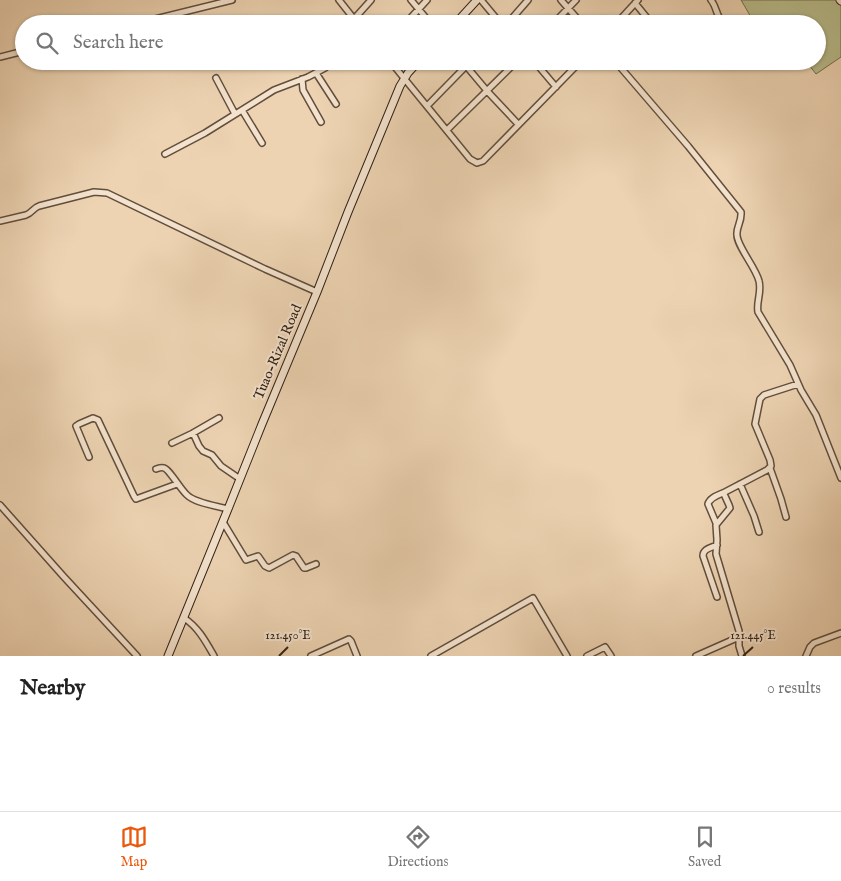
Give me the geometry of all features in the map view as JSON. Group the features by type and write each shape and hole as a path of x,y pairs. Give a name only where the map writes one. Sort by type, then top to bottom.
{"main road":[{"path":"463,15 477,0"},
{"name":"Tuao-Rizal Road","path":"168,656 318,292 358,186 400,86 412,70"}],"street":[{"path":"171,15 232,0"},
{"path":"339,0 351,15"},
{"path":"358,15 371,0"},
{"path":"411,0 423,15"},
{"path":"413,15 427,0"},
{"path":"481,0 494,15"},
{"path":"514,15 528,0"},
{"path":"561,0 574,15"},
{"path":"561,15 576,0"},
{"path":"711,0 718,15"},
{"path":"624,15 637,1 646,15"},
{"path":"0,57 15,53"},
{"path":"165,154 205,133 274,90 320,70"},
{"path":"397,70 470,160 477,162 483,161 572,70"},
{"path":"427,106 460,70"},
{"path":"471,70 488,92 518,124"},
{"path":"447,130 509,70"},
{"path":"542,70 556,87"},
{"path":"623,70 688,146 741,212 742,219 736,234 760,283 758,312 790,365 801,390 816,415 841,478"},
{"path":"316,73 336,104"},
{"path":"216,78 235,114"},
{"path":"302,79 302,90 321,122"},
{"path":"242,110 262,143"},
{"path":"0,221 26,215 35,207 94,192 107,193 265,269 318,292"},
{"path":"786,517 770,468 771,464 756,424 760,399 764,395 798,384"},
{"path":"89,457 76,426 94,418 98,420 136,499 177,484"},
{"path":"172,443 219,418"},
{"path":"193,433 203,451 240,479"},
{"path":"156,469 166,468 186,495 192,499 228,510"},
{"path":"742,656 739,646 739,631 716,554 716,523 708,502 711,498 770,468"},
{"path":"740,484 759,532"},
{"path":"716,523 730,508 724,494 725,492"},
{"path":"0,505 137,656"},
{"path":"223,522 246,560 258,556 265,566 269,568 296,556 304,568 316,564"},
{"path":"717,545 704,550 703,558 717,597"},
{"path":"431,656 534,598 567,656"},
{"path":"184,618 204,638 214,656"},
{"path":"806,656 814,643 841,633"},
{"path":"696,656 739,637"},
{"path":"311,656 349,639 357,656"},
{"path":"588,656 606,647 611,656"}],"green space":[{"path":"741,0 836,0 841,5 841,57 826,67 826,15 750,15"},
{"path":"813,70 822,70 816,74"}]}
